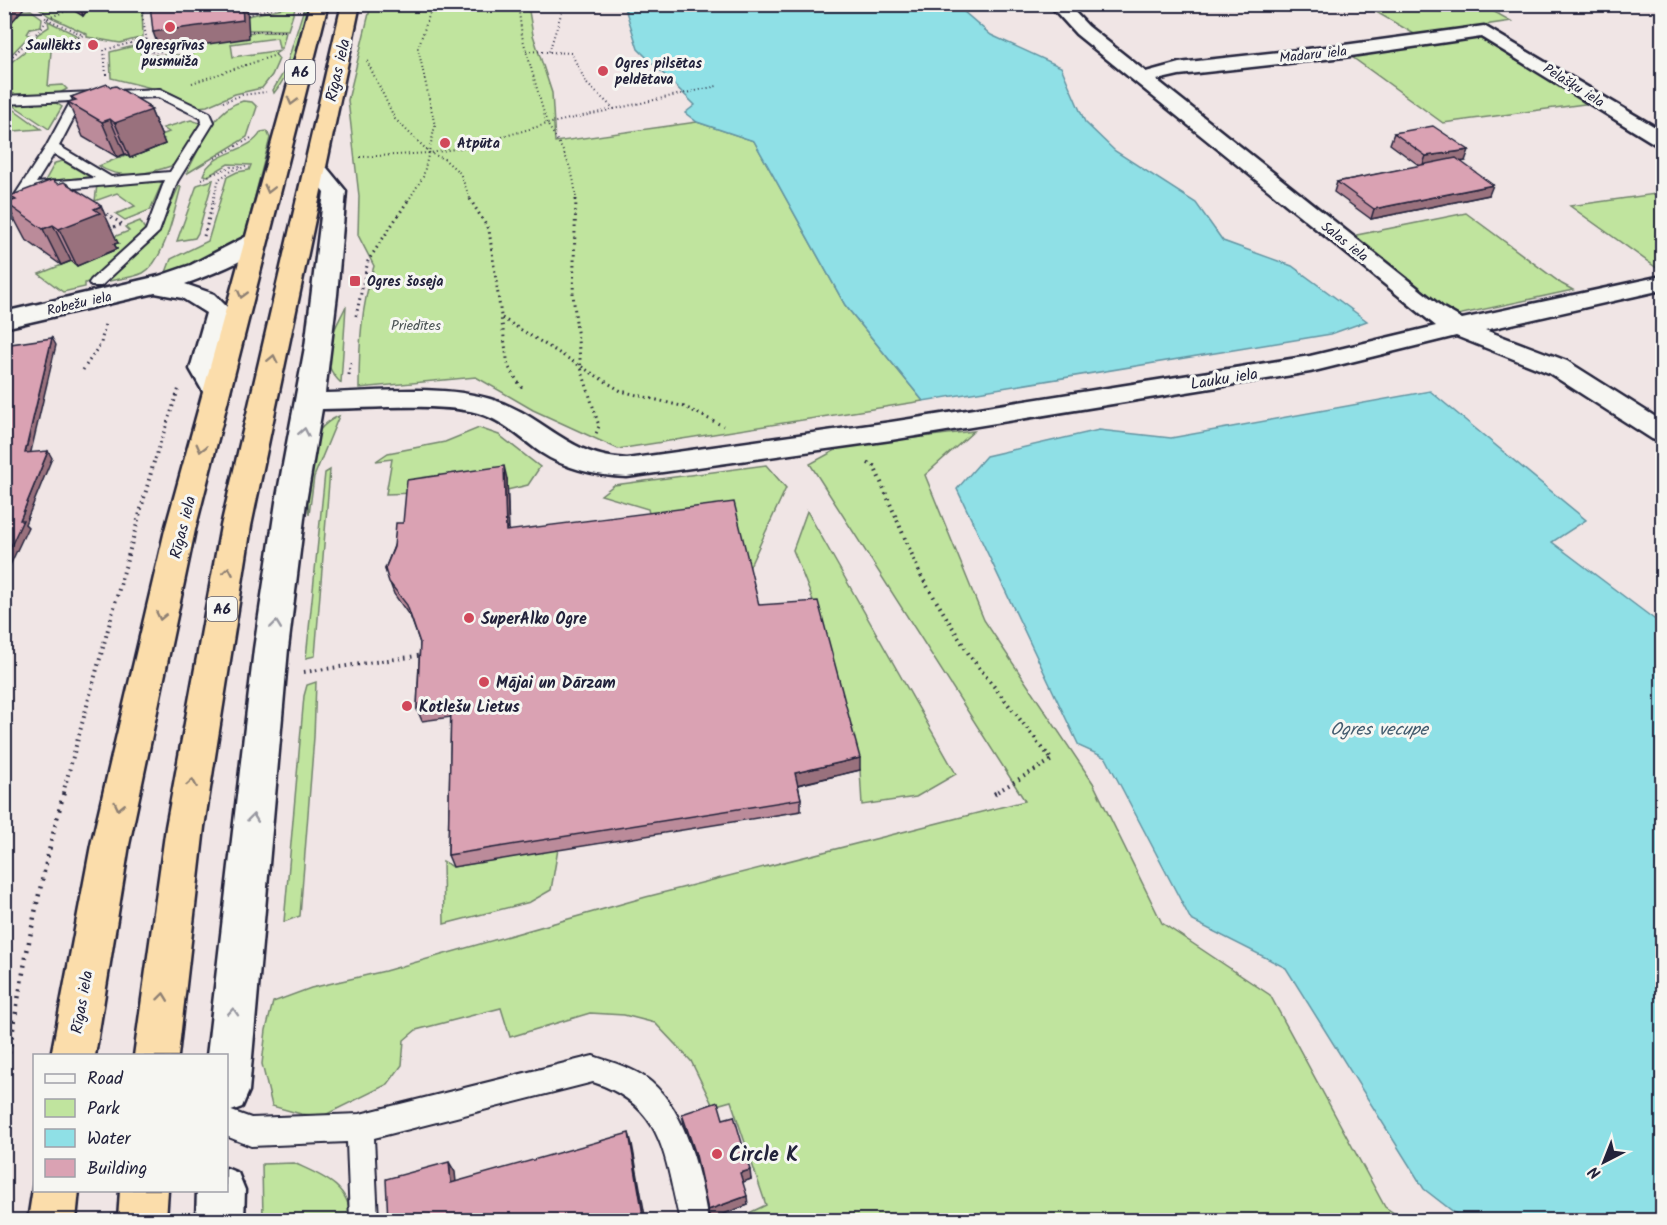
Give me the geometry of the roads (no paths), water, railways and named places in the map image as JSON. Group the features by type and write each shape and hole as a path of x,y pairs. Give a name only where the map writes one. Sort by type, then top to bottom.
{"highway":[{"name":"Rīgas iela","path":"73,1054 110,845 178,540 199,384 257,238 319,4"},
{"name":"Rīgas iela","path":"156,1054 185,827 236,526 351,4"},
{"path":"52,1221 55,1192"},
{"path":"142,1221 144,1192"}],"street":[{"name":"Salas iela","path":"1057,4 1082,30 1434,313 1458,328 1558,367 1662,433"},
{"name":"Madaru iela","path":"1143,78 1179,69 1344,51 1484,31"},
{"name":"Pelašķu iela","path":"1484,31 1662,140"},
{"path":"228,1065 236,962 291,501 310,401 331,243 335,191 315,168"},
{"path":"154,286 231,257 257,238"},
{"name":"Lauku iela","path":"310,401 444,400 482,405 516,418 551,446 580,460 599,467 627,468 775,448 1310,364 1458,328 1662,284"},
{"path":"154,286 188,291 207,298 219,312 199,384"},
{"name":"Robežu iela","path":"4,320 154,286"},
{"path":"220,1221 221,1192"}],"lane":[{"path":"4,10 28,7"},
{"path":"4,100 160,93 206,116 208,122 175,174 152,232 96,283"},
{"path":"4,224 52,147 79,96"},
{"path":"206,116 218,106"},
{"path":"52,147 109,181"},
{"path":"26,188 175,174"},
{"path":"228,1123 251,1132 360,1128 593,1069 618,1074 641,1089 669,1124 694,1221"},
{"path":"360,1128 364,1221"}],"water":[{"path":"624,5 956,5 991,35 1061,67 1085,122 1115,151 1196,203 1223,241 1292,266 1367,321 1331,334 923,401 845,305 754,141 697,122 685,113 695,105 638,49"},
{"name":"Ogres vecupe","path":"1430,391 1586,520 1552,542 1662,625 1662,1220 1464,1220 1424,1189 1286,968 1191,920 1106,758 1079,746 957,489 986,456 1099,430 1171,438"}],"place":[{"name":"Ogresgrīvas pusmuiža","path":"170,27"},
{"name":"Saullēkts","path":"93,45"},
{"name":"Ogres pilsētas peldētava","path":"603,71"},
{"name":"Atpūta","path":"445,143"},
{"name":"Ogres šoseja","path":"355,281"},
{"name":"SuperAlko Ogre","path":"469,618"},
{"name":"Mājai un Dārzam","path":"484,682"},
{"name":"Kotlešu Lietus","path":"407,706"},
{"name":"Circle K","path":"717,1154"}],"park label":[{"name":"Priedītes","path":"416,325"}]}
